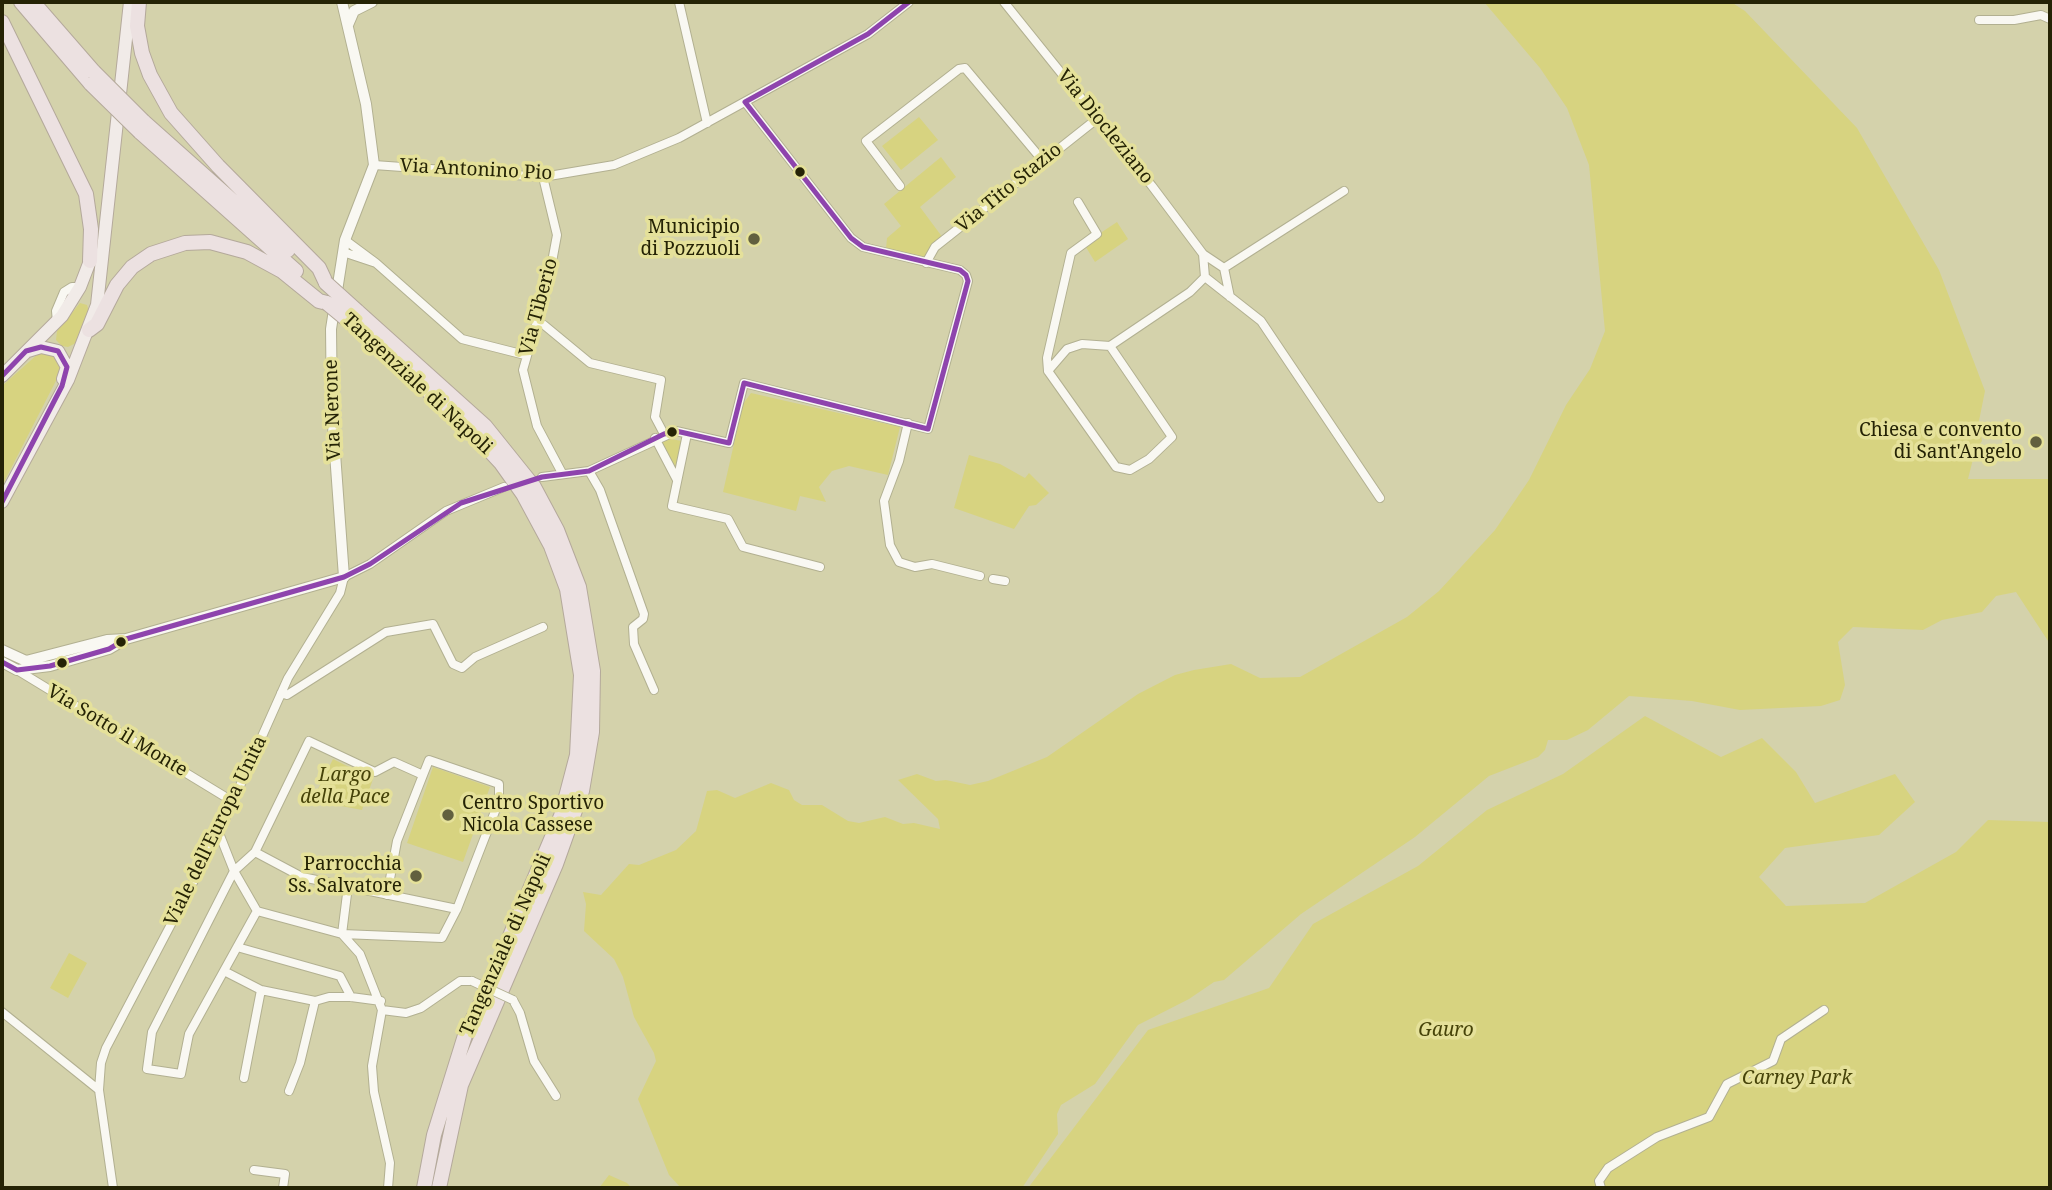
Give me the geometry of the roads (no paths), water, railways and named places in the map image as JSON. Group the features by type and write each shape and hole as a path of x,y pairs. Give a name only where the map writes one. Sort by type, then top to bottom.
{"highway":[{"name":"Tangenziale di Napoli","path":"20,2 142,127 318,291 327,303 354,317 469,410 508,452 534,487 569,557 586,617 592,661 592,732 582,791 556,864 461,1085 439,1188"},
{"name":"Tangenziale di Napoli","path":"33,2 93,78"},
{"path":"131,3 142,54 166,106 181,128 319,268 326,283"},
{"path":"2,22 86,194 91,229 90,261"},
{"name":"Tangenziale di Napoli","path":"142,127 326,283 354,317 462,421 501,463 523,494 551,546 567,589 581,675 577,755 561,816 485,995 466,1032 441,1108 424,1188"},
{"path":"91,323 97,324 117,285 132,267 151,254 185,243 210,242 247,251 282,271 319,301 327,303"}],"main road":[{"path":"62,386 68,380 91,323 101,281 108,188 131,3"},
{"path":"2,376 57,322 90,261 108,188"},
{"path":"73,292 88,303 91,323"},
{"path":"2,502 62,386 67,367 62,355 48,348 26,351"}],"street":[{"path":"347,28 350,16 372,2"},
{"path":"679,2 707,122"},
{"name":"Via Antonino Pio","path":"359,8 342,7 370,125 374,165 543,177 614,165 707,122 868,34 909,2"},
{"name":"Via Diocleziano","path":"1004,2 1203,254 1224,268"},
{"path":"1979,20 2014,20 2041,15 2050,19"},
{"path":"900,186 866,141 959,69 965,68 1043,161"},
{"path":"542,477 589,471 659,436 676,431 729,443 744,383 928,429 968,281 960,270 863,247 851,238 745,102"},
{"name":"Via Tito Stazio","path":"926,262 935,247 1098,118"},
{"name":"Via Nerone","path":"344,577 329,364 345,240 374,165"},
{"name":"Via Tiberio","path":"543,177 557,235 523,370 528,400 546,445 562,473"},
{"path":"1230,296 1224,268 1344,191"},
{"path":"1078,202 1097,234 1071,253 1046,358 1048,371 1116,467 1130,470 1149,459 1172,437 1110,346"},
{"path":"345,240 376,263 462,338 525,355"},
{"path":"343,252 376,263"},
{"path":"1203,254 1205,277 1261,321 1380,498"},
{"path":"1048,371 1067,349 1082,344 1110,346 1190,292 1205,277"},
{"path":"536,323 544,325 590,363 661,380 655,418 659,436 677,480"},
{"path":"908,424 884,500 890,545 899,562 915,566 932,564 980,576"},
{"path":"687,433 672,506 728,519 743,547 820,567"},
{"path":"589,471 600,490 644,614 643,619 633,627 634,644 654,690"},
{"path":"18,665 107,640 126,639 344,577 370,564 446,511 504,487"},
{"name":"Viale dell'Europa Unita","path":"113,1188 99,1090 101,1063 106,1048 219,833 281,693 340,593 344,577"},
{"path":"993,579 1005,582"},
{"path":"281,693 287,695 386,632 433,624 453,664 462,668 475,657 543,627"},
{"path":"18,665 36,669 109,649 126,639"},
{"name":"Via Sotto il Monte","path":"2,650 40,683 232,801"},
{"path":"36,669 50,656"},
{"name":"Via Sotto il Monte","path":"2,662 18,665"},
{"path":"36,669 40,683"},
{"path":"257,911 189,1034 181,1074 147,1069 152,1032 234,871 255,852 309,741 375,772 394,762 423,775"},
{"path":"219,833 234,871 257,911 342,934 442,938 457,909 499,801 499,784 429,760 397,841 387,895"},
{"path":"255,852 302,877 457,909"},
{"path":"348,886 342,934 360,954 381,1006 372,1066 374,1092 390,1163 388,1188"},
{"path":"237,947 340,976 351,997"},
{"path":"224,971 261,990 315,1001 329,997 351,997 406,1013 421,1008 460,981 472,981 513,1000 520,1013 534,1061 556,1096"},
{"path":"244,1078 261,990"},
{"path":"289,1091 300,1063 315,1001"},
{"path":"1601,1188 1599,1181 1608,1168 1657,1137 1709,1117 1727,1084 1773,1061 1781,1039 1824,1010"},
{"path":"2,1012 16,1026 99,1090"},
{"path":"254,1170 285,1174 283,1188"}],"place":[{"name":"Municipio di Pozzuoli","path":"754,239"},
{"name":"Chiesa e convento di Sant'Angelo","path":"2036,442"},
{"name":"Centro Sportivo Nicola Cassese","path":"448,815"},
{"name":"Parrocchia Ss. Salvatore","path":"416,876"}],"park label":[{"name":"Largo della Pace","path":"345,787"},
{"name":"Gauro","path":"1446,1031"},
{"name":"Carney Park","path":"1797,1079"}]}
